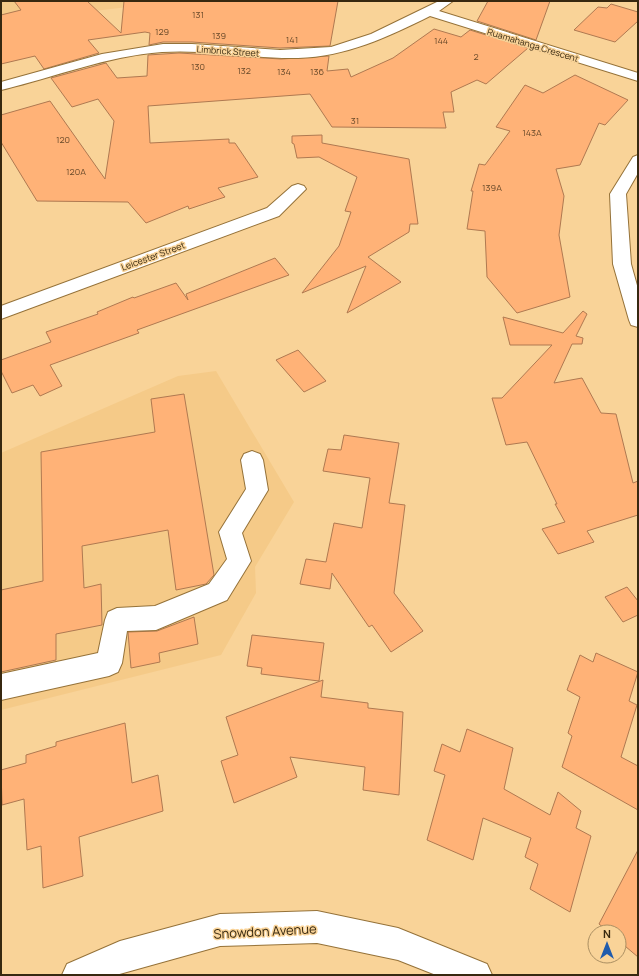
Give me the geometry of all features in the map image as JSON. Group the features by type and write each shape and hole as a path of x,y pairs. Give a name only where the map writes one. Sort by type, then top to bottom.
{"street":[{"name":"Limbrick Street","path":"1,86 114,56 163,48 207,49 281,54 327,52 366,42 428,12 447,1"},
{"name":"Ruamahanga Crescent","path":"428,12 638,78"},
{"path":"638,160 618,194 622,264 638,320"},
{"name":"Leicester Street","path":"1,313 272,212 298,189"},
{"path":"1,687 109,663 117,620 156,618 218,592 239,561 230,532 257,490 252,460"},
{"name":"Snowdon Avenue","path":"78,975 120,957 220,930 317,927 398,944 476,975"}],"shaded area":[{"path":"1,1 179,1 77,13 1,31"},
{"path":"216,371 294,502 255,567 256,593 221,655 1,710 1,453 178,376"}],"building":[{"path":"14,1 87,1 121,33 124,1 338,1 330,46 280,48 192,42 163,42 149,45 150,33 145,32 88,40 99,53 44,69 35,56 1,64 1,15 21,10"},
{"path":"488,1 550,1 536,40 477,21"},
{"path":"611,4 638,12 638,21 615,42 574,30 598,7 607,8"},
{"path":"434,29 461,37 470,30 528,48 486,84 477,80 451,92 454,112 443,112 446,128 332,127 310,94 148,106 150,143 229,139 229,143 235,143 258,177 218,188 225,197 189,209 188,206 146,223 128,202 37,201 1,142 1,115 50,101 105,179 114,121 98,99 72,107 51,78 106,63 117,78 147,76 148,55 179,53 281,59 329,56 327,71 348,69 351,77 393,58"},
{"path":"575,75 628,100 605,125 599,123 580,165 556,169 564,196 559,235 570,297 517,313 487,277 485,231 467,229 473,191 471,191 479,164 485,165 510,131 496,127 525,85 543,93"},
{"path":"322,135 322,143 409,159 418,224 410,224 409,232 368,257 401,282 347,313 366,266 302,293 339,246 351,212 345,211 357,177 319,157 297,158 294,144 292,143 292,136"},
{"path":"275,258 289,275 137,330 139,333 50,365 62,386 40,396 33,385 12,393 1,371 1,360 51,342 46,332 98,314 97,312 133,297 134,298 176,283 188,300 186,294"},
{"path":"583,311 587,314 576,336 583,338 582,344 572,344 554,383 582,378 601,413 616,414 633,483 638,481 638,515 587,531 594,542 558,554 542,529 565,522 555,504 557,504 527,442 506,445 492,398 502,398 552,345 510,345 503,317 563,333"},
{"path":"298,350 326,381 304,392 276,360"},
{"path":"184,394 214,575 206,584 176,590 168,530 82,546 84,588 101,584 102,625 56,634 56,660 1,672 1,590 43,581 41,452 155,432 151,399"},
{"path":"344,435 399,443 389,503 405,505 394,593 423,631 391,652 372,625 369,627 332,573 330,589 300,584 306,559 326,562 334,523 362,528 370,478 323,471 328,449 341,450"},
{"path":"627,587 638,601 638,615 623,622 605,597"},
{"path":"194,617 198,644 159,653 160,662 131,668 128,632 157,631"},
{"path":"252,635 324,643 319,681 261,674 262,668 247,666"},
{"path":"596,653 638,672 629,701 637,705 621,757 638,766 638,810 562,767 572,736 568,733 580,697 567,690 580,655 593,662"},
{"path":"323,680 321,697 368,703 368,708 403,712 399,795 363,790 365,767 290,757 297,777 234,803 221,761 238,755 226,717"},
{"path":"125,723 132,783 158,775 163,811 79,837 83,876 43,888 41,846 27,850 24,799 2,805 1,770 26,763 26,755 56,746 56,742"},
{"path":"467,729 513,748 504,789 550,815 558,792 581,811 576,828 591,836 570,912 530,889 538,864 525,857 531,838 483,818 473,860 427,840 445,775 434,771 442,744 460,752"},
{"path":"638,850 638,957 627,948 627,924 599,924"}]}
